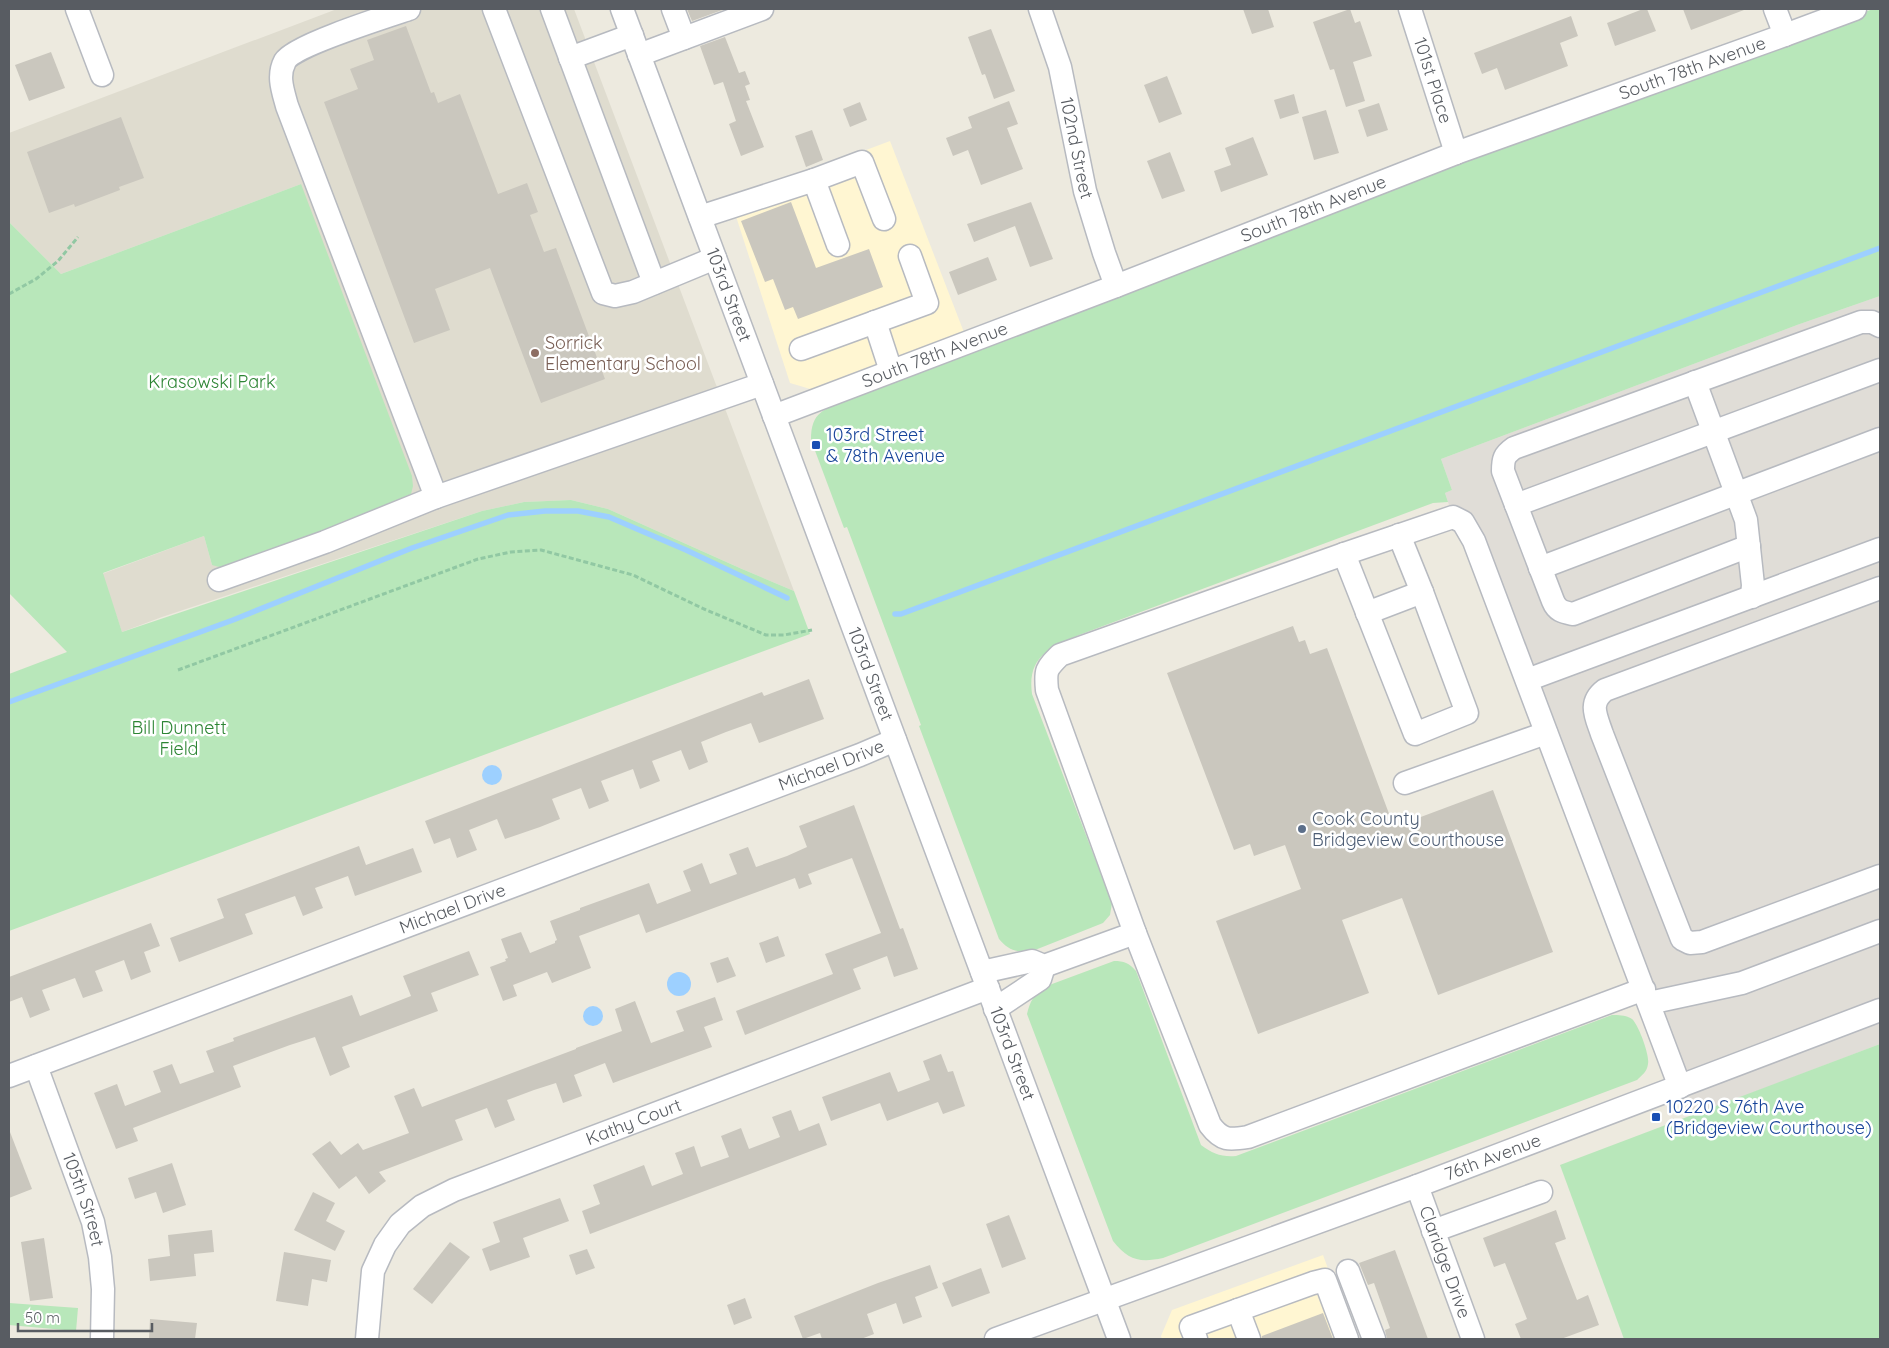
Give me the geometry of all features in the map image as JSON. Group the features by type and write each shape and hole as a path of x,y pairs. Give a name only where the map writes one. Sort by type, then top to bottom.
{"street":[{"path":"77,9 102,75"},
{"path":"409,9 312,44 286,60 280,76 287,106 436,497"},
{"path":"494,9 603,294 615,296 632,292 715,258"},
{"path":"552,9 654,283"},
{"name":"103rd Street","path":"622,9 1119,1339"},
{"path":"673,9 684,38"},
{"path":"570,58 635,45 684,38 762,9"},
{"name":"102nd Street","path":"1040,9 1060,67 1085,191 1116,286"},
{"name":"101st Place","path":"1410,9 1456,153"},
{"path":"1775,9 1785,35"},
{"name":"South 78th Avenue","path":"774,416 1116,286 1456,153 1854,9"},
{"path":"700,217 814,180 862,162 884,219"},
{"path":"814,180 838,245"},
{"path":"801,349 927,303 910,256"},
{"path":"875,322 891,371"},
{"path":"1749,546 1573,614 1556,609 1503,470 1503,460 1506,453 1514,448 1860,322 1872,322 1880,326"},
{"path":"1516,505 1880,370"},
{"path":"1695,382 1746,520 1753,585 1752,597"},
{"path":"218,580 325,542 436,497 762,384"},
{"path":"1540,568 1880,439"},
{"path":"1680,1087 1646,996 1546,733 1527,680 1474,541 1463,522 1453,517 1398,535 1060,655 1047,667 1047,690 1135,933 1210,1125 1217,1135 1231,1140 1257,1133 1646,996 1742,983 1880,931"},
{"path":"1344,554 1415,734 1467,713 1422,592 1398,535"},
{"path":"1527,680 1880,548"},
{"path":"1880,588 1605,690 1597,696 1594,708 1602,734 1682,939 1690,942 1702,942 1880,876"},
{"path":"1367,613 1422,592"},
{"path":"1405,783 1546,733"},
{"name":"Michael Drive","path":"9,1076 860,755 895,740"},
{"path":"988,990 1032,961 1044,966 1135,933"},
{"path":"988,990 1040,979 1044,966"},
{"name":"Kathy Court","path":"367,1339 373,1271 385,1245 400,1224 422,1206 454,1190 988,990"},
{"name":"76th Avenue","path":"996,1339 1417,1186 1880,1010"},
{"name":"105th Street","path":"36,1066 93,1222 100,1257 103,1289 102,1339"},
{"name":"Claridge Drive","path":"1417,1186 1473,1339"},
{"path":"1433,1231 1541,1192"},
{"path":"1348,1271 1374,1339"},
{"path":"1196,1339 1192,1327 1313,1282 1325,1280 1347,1339"},
{"path":"1238,1310 1249,1339"}],"path":[{"path":"9,294 36,279 58,261 78,237"},
{"path":"178,670 478,559 511,552 541,550 633,575 704,609 766,635 784,636 812,630"}],"shaded area":[{"name":"Sorrick Elementary School","path":"337,9 574,9 794,591 608,509 571,500 524,502 482,511 122,632 102,574 204,536 212,565 301,184 61,274 9,222 9,133"},
{"path":"890,141 965,335 817,391 790,383 731,201"},
{"path":"1880,296 1880,1044 1692,1116 1453,517 1445,493 1452,490 1441,459 1797,325"},
{"path":"1323,1255 1354,1339 1162,1339 1161,1336 1172,1310"}],"green space":[{"path":"1873,9 1880,9 1880,296 1797,325 1441,459 1452,490 1445,493 1448,502 1433,503 1058,644 1037,662 1031,681 1032,694 1112,903 1110,915 1103,923 1030,952 1013,950 1002,943 919,726 921,725 847,527 844,528 811,440 813,423 816,417 832,406 1391,186"},
{"path":"301,184 412,476 413,486 411,494 230,570 212,565 204,536 103,573 122,632 482,511 524,502 571,500 608,509 794,591 810,634 9,931 9,674 67,652 9,593 9,222 61,274"},
{"path":"1114,961 1126,963 1136,971 1201,1145 1213,1153 1226,1156 1236,1156 1612,1015 1620,1015 1632,1019 1645,1047 1648,1064 1637,1080 1163,1258 1141,1260 1129,1256 1113,1241 1027,1014 1033,999 1044,987"},
{"path":"1880,1044 1880,1339 1624,1339 1560,1165"},
{"path":"9,1303 78,1308 76,1331 9,1325"}],"water":[{"path":"492,765 499,768 502,775 499,782 492,785 485,782 482,775 485,768"},
{"path":"679,972 687,976 691,984 687,992 679,996 671,992 667,984 671,976"},
{"path":"593,1006 600,1009 603,1016 600,1023 593,1026 586,1023 583,1016 586,1009"}],"building":[{"path":"687,9 725,9 692,21"},
{"path":"1243,9 1268,9 1274,27 1252,34"},
{"path":"1350,9 1355,23 1360,21 1372,56 1353,62 1365,101 1346,107 1334,69 1330,70 1313,22"},
{"path":"1647,9 1656,31 1615,46 1607,23"},
{"path":"1683,9 1744,9 1744,10 1691,30"},
{"path":"1571,16 1578,36 1560,43 1568,66 1505,90 1497,68 1482,74 1474,53"},
{"path":"406,26 431,93 434,92 438,103 460,94 498,194 527,183 538,212 530,215 544,252 556,248 605,379 541,403 490,268 435,289 450,330 414,343 324,102 358,89 350,69 374,60 367,40"},
{"path":"991,29 1015,91 994,99 985,74 982,75 968,37"},
{"path":"725,37 739,73 745,71 750,84 745,86 750,100 746,101 764,147 741,156 729,124 736,121 723,82 714,85 700,46"},
{"path":"51,52 65,88 29,101 15,65"},
{"path":"1167,76 1182,114 1159,123 1144,85"},
{"path":"1294,94 1299,113 1280,119 1274,100"},
{"path":"1009,101 1018,124 1007,128 1023,169 981,185 968,150 953,156 946,138 972,128 968,117"},
{"path":"860,102 867,120 850,127 843,109"},
{"path":"1379,103 1388,130 1367,137 1358,110"},
{"path":"1326,110 1339,153 1314,160 1302,117"},
{"path":"121,117 144,178 119,187 120,190 75,207 74,204 49,213 27,152"},
{"path":"812,130 823,160 806,167 795,136"},
{"path":"1253,137 1268,175 1221,192 1214,171 1231,165 1225,148"},
{"path":"1170,152 1185,191 1162,199 1147,161"},
{"path":"791,202 816,268 869,249 883,287 798,319 793,307 785,310 773,279 765,282 741,221"},
{"path":"1031,202 1053,259 1030,267 1015,226 974,242 967,224"},
{"path":"988,257 997,280 958,295 949,272"},
{"name":"Cook County Bridgeview Courthouse","path":"1293,626 1299,642 1305,640 1310,654 1327,648 1394,827 1493,790 1553,952 1438,995 1402,898 1342,920 1369,993 1258,1034 1216,921 1301,889 1285,845 1254,856 1250,844 1234,850 1167,673"},
{"path":"809,679 824,719 759,743 751,723 726,732 701,742 708,762 689,770 681,750 652,761 660,781 640,789 633,769 601,781 609,801 589,809 581,788 552,799 560,819 540,827 505,839 497,819 469,830 477,850 457,858 450,838 434,844 425,821 762,692 764,696"},
{"path":"854,805 900,929 903,928 918,969 894,977 887,956 853,969 861,989 745,1035 736,1011 833,974 825,954 881,933 852,858 808,874 812,884 799,889 795,878 646,933 639,914 579,936 591,968 552,983 547,972 513,985 517,996 503,1001 490,967 506,961 505,959 508,958 501,939 521,932 530,953 555,943 557,940 550,921 580,910 580,908 649,883 657,904 691,891 683,871 702,863 710,884 737,874 729,854 748,847 756,867 787,856 807,847 799,826"},
{"path":"359,846 366,865 413,848 422,872 355,896 348,876 315,888 323,908 303,916 295,896 245,914 253,934 179,962 170,938 224,918 217,899"},
{"path":"151,923 160,946 144,952 151,972 131,980 124,960 95,971 103,991 83,998 75,978 42,990 50,1010 30,1018 22,997 9,1002 9,977"},
{"path":"778,936 785,956 766,963 759,943"},
{"path":"469,951 479,975 431,993 438,1011 342,1047 350,1067 330,1076 315,1037 290,1045 233,1066 241,1087 133,1128 138,1141 116,1149 94,1093 117,1084 125,1106 161,1092 153,1071 172,1064 180,1084 214,1072 206,1051 234,1041 233,1038 352,995 360,1016 411,996 403,976"},
{"path":"728,957 736,976 717,983 710,963"},
{"path":"715,997 723,1020 704,1027 712,1047 613,1083 605,1063 574,1075 582,1096 563,1103 556,1083 507,1100 515,1120 495,1128 487,1108 455,1120 463,1140 379,1172 386,1181 369,1194 356,1176 339,1189 312,1154 330,1141 341,1155 358,1143 363,1150 409,1133 394,1096 414,1088 422,1107 622,1031 615,1009 635,1001 651,1043 684,1031 676,1011"},
{"path":"941,1054 948,1072 953,1071 965,1106 943,1114 938,1102 887,1121 880,1103 831,1121 822,1097 890,1072 898,1092 930,1080 923,1061"},
{"path":"791,1110 799,1131 819,1123 827,1145 590,1234 582,1211 600,1204 593,1185 644,1165 652,1186 683,1174 675,1153 694,1146 701,1167 729,1157 721,1136 741,1128 749,1149 780,1137 772,1117"},
{"path":"9,1133 32,1189 9,1198"},
{"path":"172,1163 186,1205 163,1213 156,1192 135,1199 128,1178"},
{"path":"313,1192 335,1203 326,1221 345,1231 335,1251 294,1230"},
{"path":"560,1198 569,1221 523,1238 530,1257 490,1271 482,1249 500,1242 493,1222"},
{"path":"1556,1210 1566,1239 1555,1243 1577,1300 1588,1295 1599,1325 1561,1339 1521,1339 1515,1324 1527,1319 1505,1263 1494,1267 1483,1238"},
{"path":"1009,1215 1026,1259 1002,1268 986,1224"},
{"path":"212,1230 214,1252 194,1254 196,1276 150,1281 148,1259 170,1256 168,1235"},
{"path":"44,1238 53,1298 30,1301 21,1242"},
{"path":"450,1242 470,1257 432,1304 413,1289"},
{"path":"587,1249 595,1268 576,1275 569,1255"},
{"path":"1395,1250 1428,1339 1387,1339 1385,1330 1390,1328 1374,1283 1368,1285 1359,1263"},
{"path":"284,1252 331,1260 327,1282 312,1279 308,1306 276,1301"},
{"path":"930,1265 938,1288 915,1297 922,1317 903,1324 896,1303 867,1314 874,1334 861,1339 822,1339 820,1333 803,1339 794,1316"},
{"path":"981,1268 990,1293 952,1307 942,1283"},
{"path":"745,1298 752,1318 734,1325 727,1305"},
{"path":"1323,1313 1333,1339 1262,1339 1262,1336"},
{"path":"150,1319 197,1323 195,1339 149,1339"}],"waterway":[{"path":"895,614 901,614 1880,248"},
{"path":"9,702 233,620 412,548 508,515 545,511 578,511 609,517 686,550 787,598"}],"place":[{"name":"Sorrick Elementary School","path":"535,353"},
{"name":"103rd Street & 78th Avenue","path":"816,445"},
{"name":"Cook County Bridgeview Courthouse","path":"1302,829"},
{"name":"10220 S 76th Ave (Bridgeview Courthouse)","path":"1656,1117"}],"park label":[{"name":"Krasowski Park","path":"212,382"},
{"name":"Bill Dunnett Field","path":"179,738"}]}
